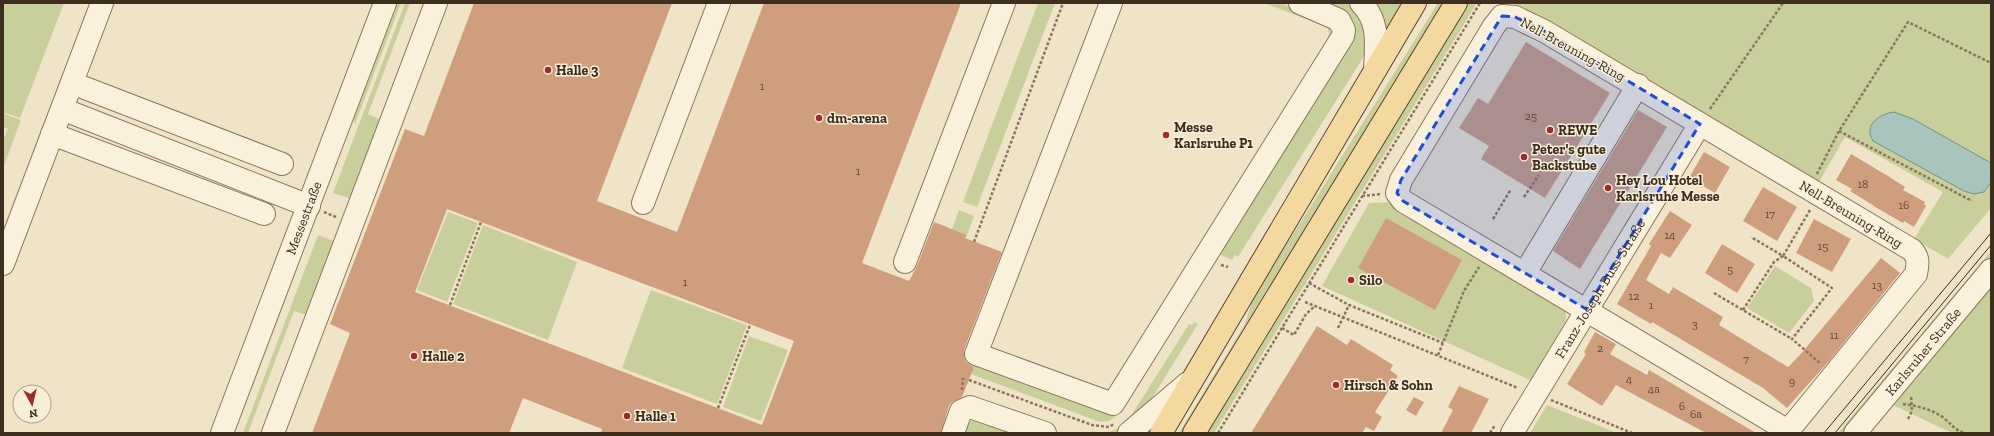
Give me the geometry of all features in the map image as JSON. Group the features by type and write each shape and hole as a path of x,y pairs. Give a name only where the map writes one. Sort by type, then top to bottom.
{"main road":[{"path":"1160,433 1415,3"},
{"path":"1194,433 1456,3"}],"street":[{"path":"3,264 102,3"},
{"name":"Messestraße","path":"222,433 304,204 385,3"},
{"path":"273,433 436,3"},
{"path":"643,203 719,3"},
{"path":"905,262 1004,3"},
{"path":"1112,3 976,354 1113,404 1342,36 1344,30 1339,20 1334,16 1300,3"},
{"path":"1362,3 1374,20 1376,32 1375,70"},
{"name":"Nell-Breuning-Ring","path":"1502,16 1514,17 1544,31 1638,85 1700,124 1912,250 1918,256 1916,274 1787,432 1586,309 1403,201 1397,193 1401,180 1494,26 1502,16"},
{"path":"72,83 282,164"},
{"path":"1525,273 1638,85"},
{"path":"62,109 304,204"},
{"name":"Franz-Joseph-Buss-Straße","path":"1512,433 1586,309 1700,124"},
{"path":"52,134 264,214"},
{"name":"Karlsruher Straße","path":"1855,433 1991,270"},
{"path":"1129,433 1191,381"},
{"path":"953,433 961,411 970,407 1045,433"}],"path":[{"path":"974,242 1063,3"},
{"path":"1218,433 1480,3"},
{"path":"1700,124 1782,3"},
{"path":"1743,310 1774,262 1783,256 1815,192 1839,131 1908,22 1991,63"},
{"path":"1839,131 1972,201"},
{"path":"1524,197 1539,175"},
{"path":"1494,219 1511,189"},
{"path":"450,305 481,222"},
{"path":"1751,237 1832,288 1792,339"},
{"path":"1438,355 1464,291 1489,252"},
{"path":"1309,283 1349,305 1444,343"},
{"path":"1714,293 1792,339 1822,366 1819,370 1830,379"},
{"path":"1305,302 1632,433"},
{"path":"1338,328 1349,305"},
{"path":"1282,328 1294,335 1306,314 1315,306"},
{"path":"718,408 750,325"},
{"path":"1886,395 1898,403 1928,409 1944,418 1956,430 1964,433"}],"highlighted area":[{"path":"1502,16 1515,17 1544,31 1700,124 1586,309 1403,201 1397,193 1401,180"}],"green space":[{"path":"3,3 64,3 20,118 3,112"},
{"path":"394,3 401,3 355,124 352,116"},
{"path":"405,3 410,3 368,114 382,120 352,199 333,193"},
{"path":"1038,3 1055,3 977,207 963,202"},
{"path":"1264,3 1281,3 1329,22 1334,35 1330,39 1328,38 1329,34 1327,27"},
{"path":"1320,3 1353,3 1366,20 1366,53 1238,257 1235,255 1232,260 1219,254 1119,414 1109,421 1100,422 971,374 976,360 1117,411 1346,46"},
{"path":"1375,3 1407,3 1385,32 1383,17"},
{"path":"1438,3 1446,3 1184,433 1179,433 1245,324 1253,298"},
{"path":"1468,3 1477,3 1214,433 1204,433"},
{"path":"1513,3 1991,3 1991,208 1948,259 1914,239 1943,192 1845,137 1819,182 1756,143 1701,114"},
{"path":"3,113 21,120 3,168 3,140 8,129 3,127"},
{"path":"1390,202 1563,307 1566,314 1566,320 1532,381 1322,286 1369,203"},
{"path":"959,210 974,216 967,235 952,229"},
{"path":"448,212 478,223 447,302 417,290"},
{"path":"483,225 577,262 548,340 453,304"},
{"path":"318,235 336,242 309,316 294,311 248,433 243,433"},
{"path":"1991,251 1991,259 1848,433 1838,433"},
{"path":"1775,266 1811,288 1814,301 1789,333 1747,308"},
{"path":"1991,286 1991,433 1952,433 1893,405"},
{"path":"651,290 747,325 717,404 622,368"},
{"path":"1194,322 1198,324 1144,411 1119,433 1094,433 1089,430 1106,432 1115,430 1129,419 1189,324 1192,325"},
{"path":"749,336 788,350 761,421 723,407"},
{"path":"1547,405 1617,433 1530,433"},
{"path":"979,418 1023,433 965,433 969,422"}],"water":[{"path":"1894,112 1913,119 1991,163 1991,182 1984,192 1974,194 1964,191 1873,141 1870,135 1871,125 1883,115"}],"building":[{"path":"474,3 672,3 597,201 677,232 764,3 961,3 862,263 909,281 917,266 934,222 967,235 965,238 1002,252 964,350 966,362 974,367 962,397 952,402 949,406 941,433 601,433 602,429 523,398 509,433 312,433 350,333 330,324 405,129 424,136","holes":["447,209 794,341 762,425 415,292"]},
{"path":"1526,42 1610,93 1545,198 1481,159 1489,146 1459,128 1478,98 1488,104"},
{"name":"Hey Lou Hotel Karlsruhe Messe","path":"1638,110 1667,127 1580,269 1553,251"},
{"path":"1704,152 1730,167 1715,193 1689,178"},
{"path":"1851,154 1905,187 1903,190 1925,202 1924,204 1926,206 1914,227 1904,221 1903,223 1882,211 1850,191 1852,189 1836,180"},
{"path":"1763,187 1797,207 1777,241 1743,221"},
{"path":"1670,211 1692,225 1670,258 1661,253 1646,280 1669,294 1673,287 1723,317 1719,325 1788,367 1799,356 1881,258 1900,273 1829,361 1787,408 1763,388 1652,322 1651,324 1617,304 1651,246 1649,244"},
{"path":"1386,218 1462,260 1435,310 1358,268"},
{"path":"1814,219 1851,239 1832,272 1796,253"},
{"path":"1722,244 1755,264 1737,293 1705,273"},
{"name":"Hirsch & Sohn","path":"1317,326 1347,345 1351,339 1393,365 1390,370 1398,376 1375,412 1382,417 1374,431 1366,427 1362,433 1251,433"},
{"path":"1595,332 1616,344 1610,354 1647,375 1649,370 1756,433 1706,433 1616,385 1602,406 1567,384 1586,354 1584,352"},
{"path":"1459,386 1489,399 1471,433 1441,433 1453,410 1448,407"},
{"path":"1414,397 1424,402 1416,416 1406,410"}],"tram line":[{"path":"1824,433 1991,233"},
{"path":"1835,433 1991,245"}],"place":[{"name":"Halle 3","path":"548,70"},
{"name":"dm-arena","path":"819,118"},
{"name":"REWE","path":"1550,130"},
{"name":"Messe Karlsruhe P1","path":"1166,135"},
{"name":"Peter's gute Backstube","path":"1524,157"},
{"name":"Hey Lou Hotel Karlsruhe Messe","path":"1608,188"},
{"name":"Silo","path":"1351,280"},
{"name":"Halle 2","path":"414,356"},
{"name":"Hirsch & Sohn","path":"1336,385"},
{"name":"Halle 1","path":"627,416"}]}
